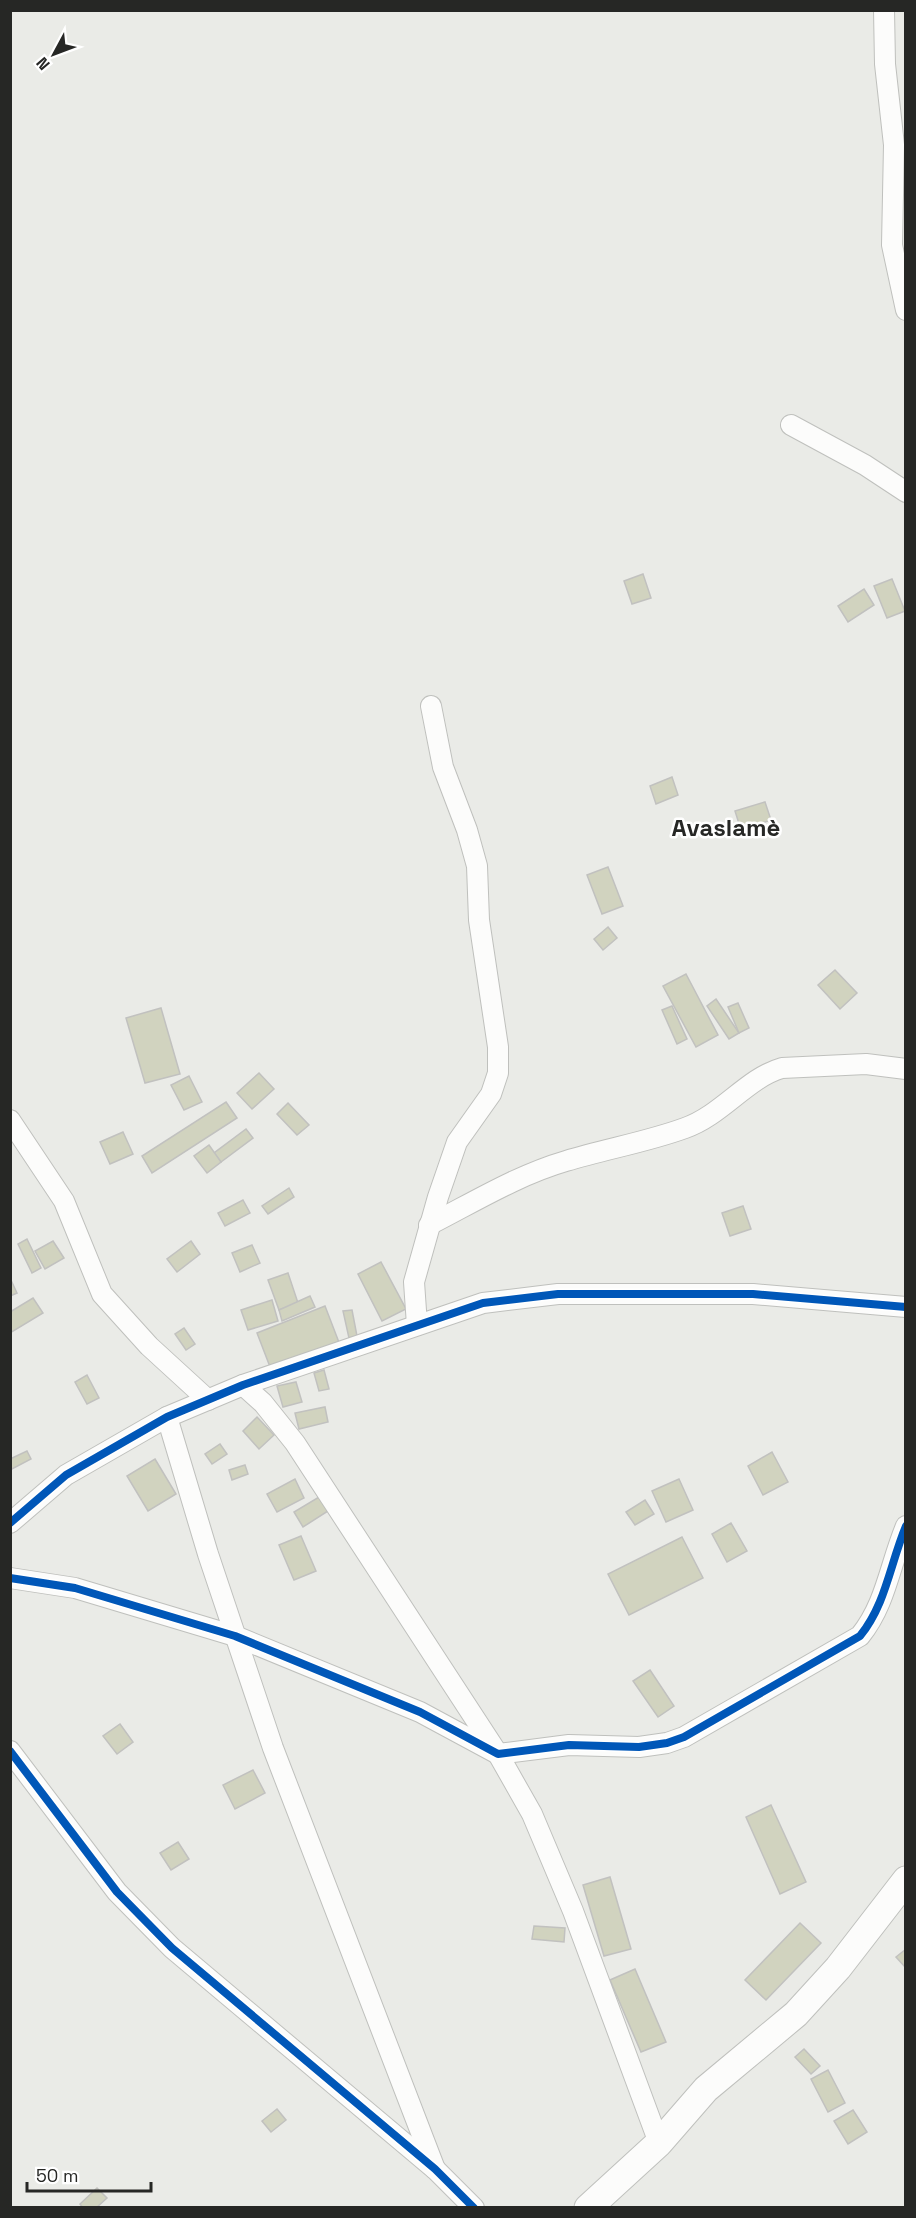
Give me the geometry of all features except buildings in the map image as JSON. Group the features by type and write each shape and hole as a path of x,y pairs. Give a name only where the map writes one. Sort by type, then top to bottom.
{"street":[{"path":"884,10 885,64 894,145 892,246 906,310"},
{"path":"792,425 865,465 906,492"},
{"path":"417,1325 414,1281 429,1225 457,1142 491,1094 498,1073 498,1047 479,920 477,866 468,830 443,767 431,706"},
{"path":"429,1225 527,1175 564,1161 687,1128 723,1108 768,1072 782,1068 866,1064 906,1069"},
{"path":"10,1120 64,1201 102,1294 149,1346 208,1400"},
{"path":"10,1523 66,1475 167,1417 243,1385 483,1303 558,1294 753,1294 906,1307"},
{"path":"243,1385 263,1403 295,1443 498,1754 532,1814 560,1881 659,2143"},
{"path":"167,1417 235,1636 273,1748 435,2169"},
{"path":"10,1578 75,1588 235,1636 420,1712 498,1754 568,1745 639,1747 666,1743 684,1737 860,1636 873,1620 883,1599 896,1550 906,1526"},
{"path":"10,1751 117,1893 172,1948 435,2169 474,2208"},
{"path":"588,2208 659,2143 706,2089 796,2014 838,1968 906,1880"}],"cycle path":[{"path":"10,1523 66,1475 167,1417 243,1385 483,1303 558,1294 753,1294 906,1307"},
{"path":"10,1578 75,1588 235,1636 420,1712 498,1754 569,1745 639,1747 667,1743 684,1737 860,1636 869,1624 882,1597 906,1526"},
{"path":"10,1751 117,1892 172,1948 435,2169 474,2208"}],"district":[{"name":"Avaslamè","path":"726,827"}]}
